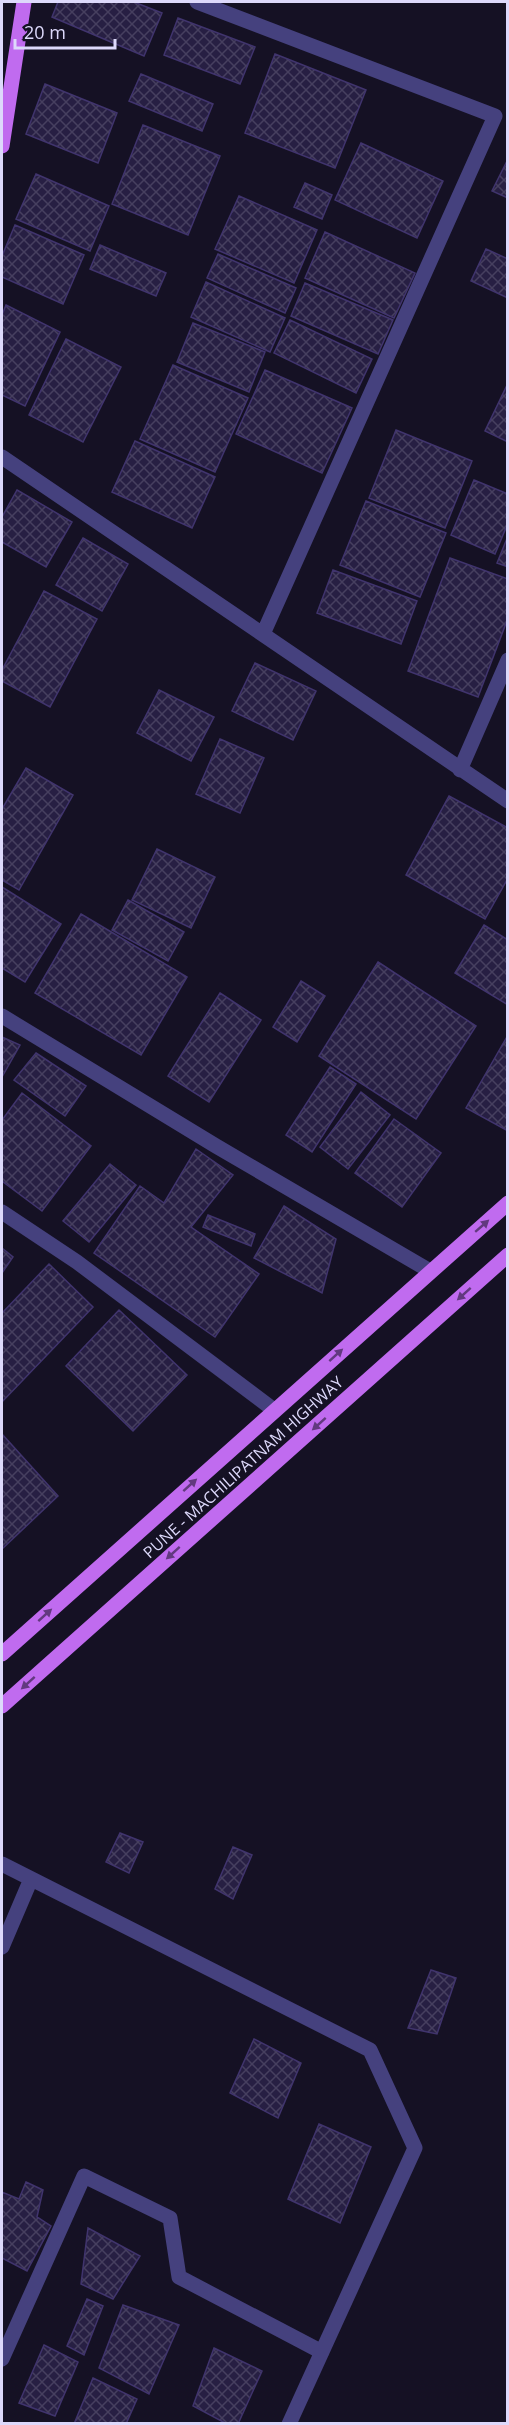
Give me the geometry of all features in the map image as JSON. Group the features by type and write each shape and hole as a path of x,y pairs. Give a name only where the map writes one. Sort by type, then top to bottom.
{"main road":[{"path":"2,146 24,2"},
{"name":"PUNE - MACHILIPATNAM HIGHWAY","path":"2,1654 507,1203"},
{"name":"PUNE - MACHILIPATNAM HIGHWAY","path":"2,1706 507,1255"}],"street":[{"path":"197,2 495,116 263,634"},
{"path":"2,457 507,801"},
{"path":"460,770 507,660"},
{"path":"2,1016 216,1146 430,1271"},
{"path":"2,1212 77,1262 274,1410"},
{"path":"2,1864 370,2050 415,2148 289,2424"},
{"path":"2,1947 31,1879"},
{"path":"2,2359 84,2176 170,2218 179,2277 322,2352"}],"building":[{"path":"58,2 134,2 162,13 144,56 52,17"},
{"path":"178,18 255,47 240,84 164,55"},
{"path":"275,54 366,90 335,168 245,133"},
{"path":"141,74 213,104 202,131 129,101"},
{"path":"45,84 117,113 98,163 26,134"},
{"path":"143,125 220,156 188,235 112,204"},
{"path":"361,143 443,181 417,238 335,200"},
{"path":"508,159 508,198 492,191"},
{"path":"36,174 109,206 90,251 16,219"},
{"path":"305,183 332,195 322,219 294,207"},
{"path":"239,196 317,230 294,283 215,249"},
{"path":"15,225 84,255 63,304 2,277 2,256"},
{"path":"325,232 415,273 394,318 305,278"},
{"path":"100,245 166,273 156,296 90,269"},
{"path":"486,249 508,259 508,298 471,281"},
{"path":"218,254 296,288 285,313 207,278"},
{"path":"206,282 285,318 270,352 191,317"},
{"path":"305,283 393,320 378,354 291,316"},
{"path":"6,305 60,332 25,406 2,395 2,315"},
{"path":"290,320 372,359 356,393 274,353"},
{"path":"193,323 265,352 249,392 177,362"},
{"path":"66,339 121,367 83,442 29,415"},
{"path":"173,365 248,398 215,472 140,439"},
{"path":"265,370 352,408 322,473 236,434"},
{"path":"508,383 508,442 485,431"},
{"path":"396,430 472,461 445,528 369,498"},
{"path":"135,441 215,477 192,528 112,492"},
{"path":"474,480 508,494 508,523 495,554 451,535"},
{"path":"17,490 72,522 46,567 2,542 2,517"},
{"path":"366,501 446,533 420,597 340,565"},
{"path":"508,536 508,567 497,563"},
{"path":"83,538 128,564 102,611 56,585"},
{"path":"450,558 508,579 508,618 478,697 408,671"},
{"path":"333,570 417,601 401,644 317,613"},
{"path":"44,591 97,619 50,707 2,681 2,670"},
{"path":"255,663 316,691 293,740 232,711"},
{"path":"159,690 214,717 191,761 137,733"},
{"path":"220,739 264,758 240,813 196,794"},
{"path":"26,768 73,795 19,890 2,880 2,809"},
{"path":"449,796 508,828 508,878 485,919 406,875"},
{"path":"157,849 215,877 191,928 132,900"},
{"path":"2,887 61,924 25,982 2,968"},
{"path":"128,900 184,932 168,961 112,930"},
{"path":"81,914 187,977 141,1055 35,993"},
{"path":"484,925 508,940 508,1005 455,973"},
{"path":"378,962 476,1026 416,1119 319,1056"},
{"path":"301,981 325,996 297,1042 273,1027"},
{"path":"220,993 261,1020 209,1102 168,1076"},
{"path":"508,1035 508,1131 466,1108"},
{"path":"2,1037 20,1045 2,1077"},
{"path":"36,1053 86,1086 65,1116 14,1080"},
{"path":"330,1067 356,1084 312,1152 286,1135"},
{"path":"361,1092 390,1115 348,1169 320,1147"},
{"path":"22,1093 91,1146 42,1211 2,1181 2,1120"},
{"path":"394,1119 441,1153 402,1207 355,1173"},
{"path":"196,1149 233,1175 191,1227 259,1274 215,1337 94,1253 140,1186 164,1203"},
{"path":"110,1164 136,1185 89,1242 63,1221"},
{"path":"284,1206 336,1239 322,1293 254,1258"},
{"path":"208,1215 255,1234 251,1246 203,1227"},
{"path":"2,1248 13,1257 2,1273"},
{"path":"49,1264 93,1307 2,1402 2,1313"},
{"path":"119,1310 187,1375 133,1431 66,1366"},
{"path":"2,1434 58,1496 2,1549"},
{"path":"120,1833 143,1842 129,1873 106,1862"},
{"path":"233,1847 252,1855 233,1899 215,1889"},
{"path":"431,1970 456,1978 437,2034 408,2028"},
{"path":"254,2039 301,2063 278,2118 230,2093"},
{"path":"319,2124 371,2147 340,2223 288,2199"},
{"path":"26,2182 43,2190 37,2217 51,2226 27,2271 2,2258 2,2192 19,2199"},
{"path":"88,2228 140,2256 113,2299 81,2284"},
{"path":"87,2299 103,2306 84,2355 67,2346"},
{"path":"123,2305 179,2325 149,2394 99,2368"},
{"path":"44,2345 78,2362 55,2416 19,2403"},
{"path":"214,2348 262,2371 238,2424 227,2424 193,2406"},
{"path":"93,2378 137,2399 126,2424 74,2424"}]}
